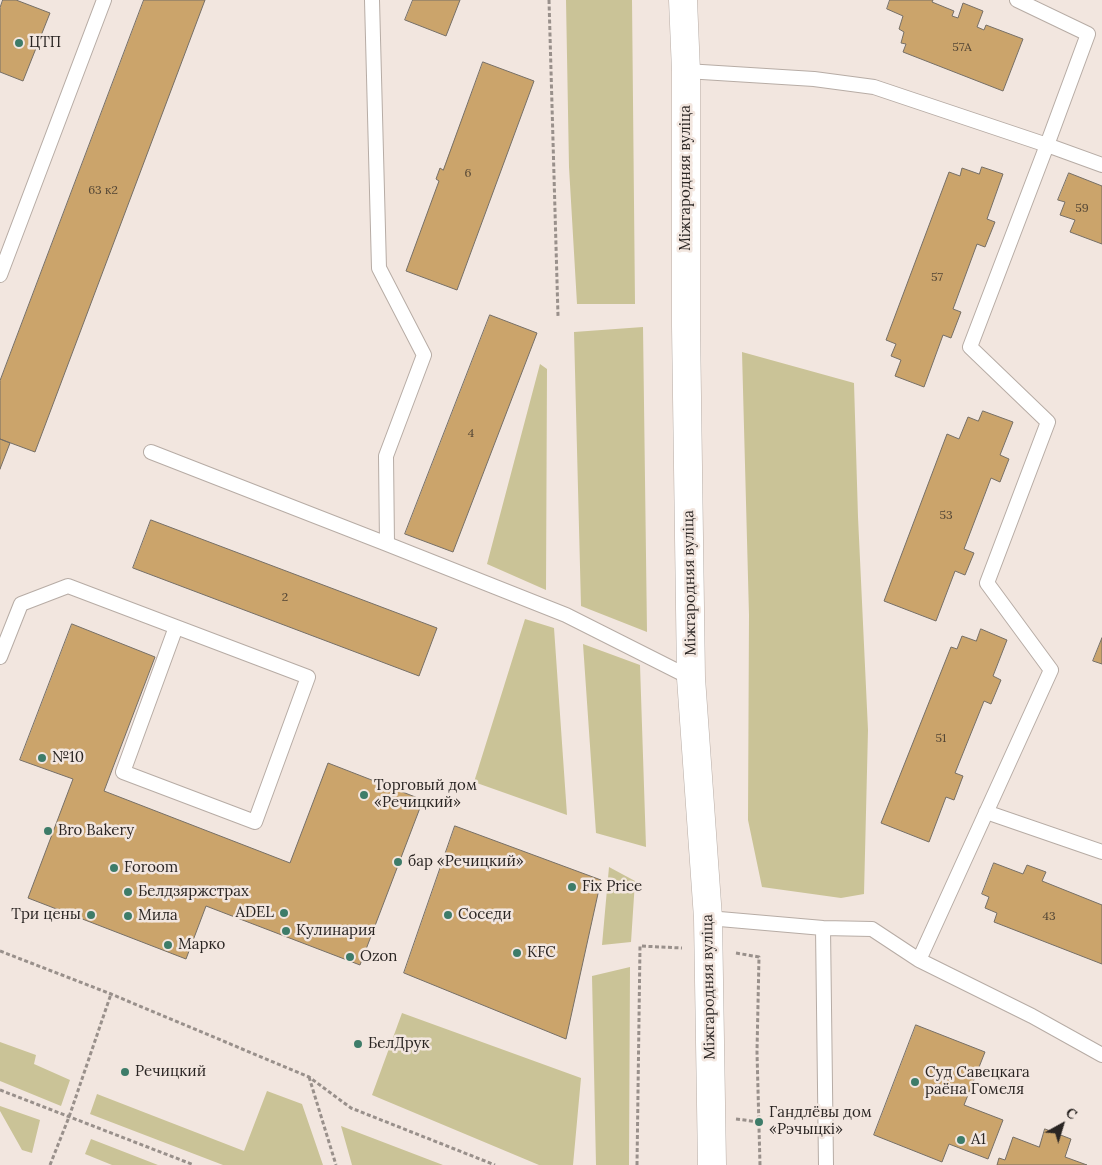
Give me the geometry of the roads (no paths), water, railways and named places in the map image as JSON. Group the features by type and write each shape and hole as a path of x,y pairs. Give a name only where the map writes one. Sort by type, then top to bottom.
{"main road":[{"name":"Міжгародняя вуліца","path":"683,0 686,70 686,326 691,678 708,918 712,1165"}],"lane":[{"path":"0,275 104,0"},
{"path":"372,0 379,268 424,355 386,456 386,544"},
{"path":"919,960 1051,670 987,583 1048,422 970,347 1088,34 1017,0"},
{"path":"686,70 814,79 874,88 1102,165"},
{"path":"151,452 566,615 691,678"},
{"path":"0,657 21,604 68,586 308,677 255,822 123,772 176,627"},
{"path":"986,812 1102,852"},
{"path":"708,918 823,928 872,928 919,960 1032,1016 1102,1055"},
{"path":"823,928 826,1165"}],"place":[{"name":"ЦТП","path":"19,43"},
{"name":"№10","path":"42,758"},
{"name":"Торговый дом «Речицкий»","path":"364,795"},
{"name":"Bro Bakery","path":"48,831"},
{"name":"бар «Речицкий»","path":"398,862"},
{"name":"Foroom","path":"114,868"},
{"name":"Fix Price","path":"572,887"},
{"name":"Белдзяржстрах","path":"128,892"},
{"name":"ADEL","path":"284,913"},
{"name":"Три цены","path":"91,915"},
{"name":"Соседи","path":"448,915"},
{"name":"Мила","path":"128,916"},
{"name":"Кулинария","path":"286,931"},
{"name":"Марко","path":"168,945"},
{"name":"KFC","path":"517,953"},
{"name":"Ozon","path":"350,957"},
{"name":"БелДрук","path":"358,1044"},
{"name":"Речицкий","path":"125,1072"},
{"name":"Суд Савецкага раёна Гомеля","path":"915,1082"},
{"name":"Гандлёвы дом «Рэчыцкі»","path":"759,1122"},
{"name":"A1","path":"961,1140"}]}
